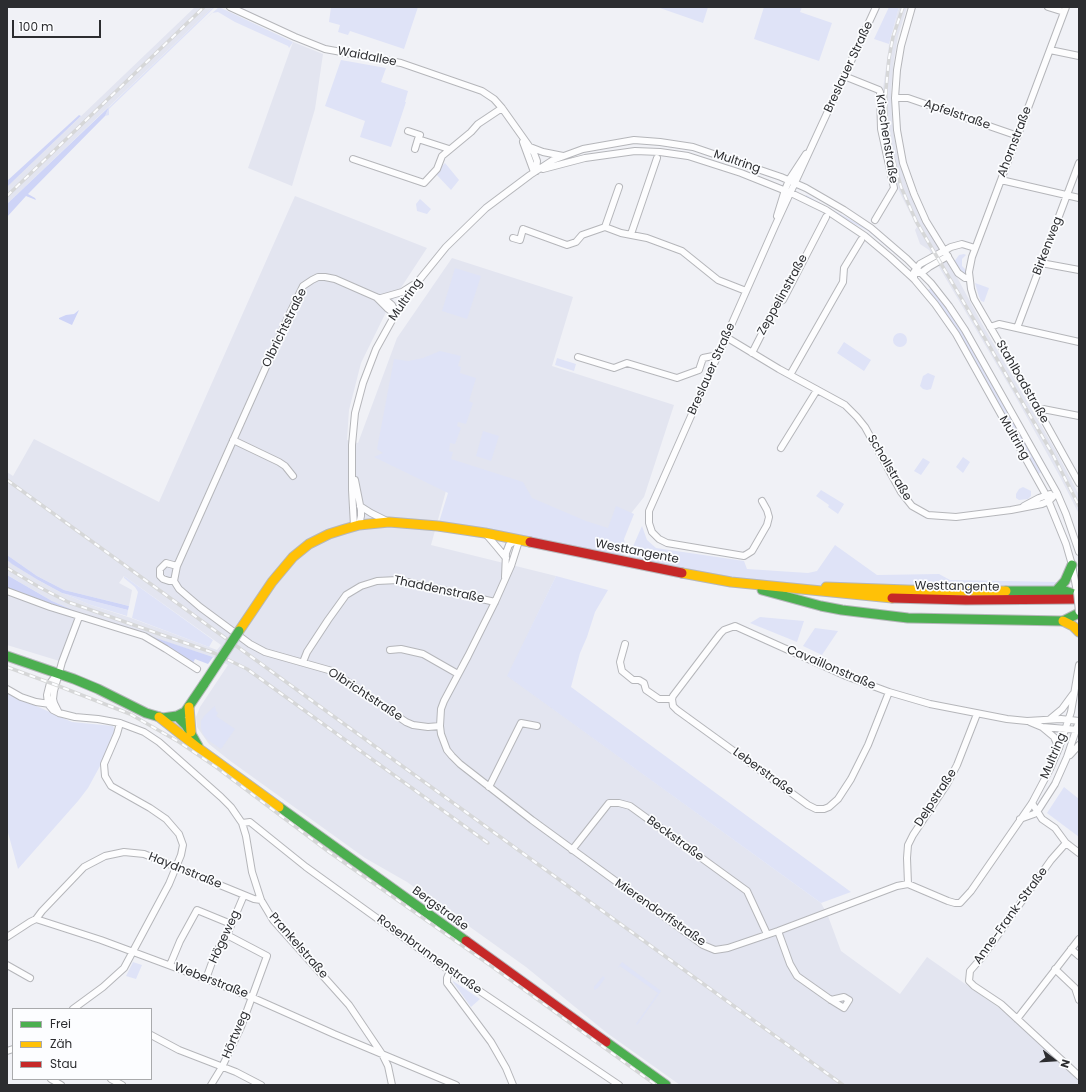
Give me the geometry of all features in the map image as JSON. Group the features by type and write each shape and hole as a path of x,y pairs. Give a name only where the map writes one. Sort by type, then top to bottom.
{"main road":[{"name":"Westtangente","path":"189,707 272,582 293,557 309,544 329,534 356,526 389,522 438,526 485,533 643,566 731,582 844,594 909,599 1000,600 1077,595"},
{"path":"1056,592 1065,581 1072,565"},
{"path":"731,582 821,606 842,610 908,618 1063,621 1073,626 1079,632"},
{"path":"785,587 839,587 934,591 1056,592 1077,595"},
{"path":"1063,621 1077,614"},
{"path":"7,656 58,673 98,689 146,713 159,717 168,718 177,716 185,712 189,707"},
{"path":"187,735 189,707"},
{"path":"177,716 178,724 187,735"},
{"name":"Bergstraße","path":"159,717 187,735 202,751 666,1085"}],"street":[{"name":"Waidallee","path":"230,7 325,49 401,63 482,91 494,99 502,108 522,138 530,147 538,161 535,172"},
{"name":"Breslauer Straße","path":"762,501 767,510 769,521 752,551 744,556 667,543 659,539 652,532 649,523 649,511 775,226 876,7"},
{"path":"912,7 901,46 897,70 895,98 897,130 908,176 926,221 960,276 969,278"},
{"path":"1048,7 1065,10"},
{"name":"Ahornstraße","path":"969,278 970,264 975,248 1065,10"},
{"path":"1050,50 1079,56"},
{"name":"Kirschenstraße","path":"844,76 879,90 880,92 881,129 894,188 875,220"},
{"name":"Apfelstraße","path":"895,98 908,98 1018,136"},
{"path":"353,159 424,183 437,168 442,156 449,149 471,132 478,124 502,108"},
{"path":"408,131 420,135 415,149"},
{"name":"Waidallee","path":"522,138 529,161 535,172"},
{"path":"418,139 449,149"},
{"name":"Multring","path":"356,526 352,490 352,445 355,419 363,383 376,349 396,314 416,284 446,247 486,208 552,161 596,146 634,140 658,142 693,147 789,180 844,210 889,242 914,273 956,334 1047,498 1066,544 1072,565 1077,595 1077,614"},
{"path":"530,147 543,152 563,156"},
{"name":"Breslauer Straße","path":"775,226 789,180 800,161 811,148"},
{"name":"Multring","path":"535,172 600,155 635,151 660,152 688,156 741,173 785,190 826,210 854,227 900,266 914,273 921,272 949,306 965,330 1057,493 1079,552"},
{"path":"631,234 657,158"},
{"name":"Birkenweg","path":"1017,328 1079,163"},
{"path":"1001,180 1079,198"},
{"path":"605,227 619,186"},
{"name":"Zeppelinstraße","path":"752,353 778,302 784,300 826,217"},
{"path":"513,238 520,240 523,229 543,238 567,245 576,242 582,235 605,227 621,233 631,234 652,240 682,252 718,280 746,291"},
{"path":"790,375 843,282 844,268 861,240"},
{"path":"914,273 924,261 957,244 975,248"},
{"path":"921,272 948,256"},
{"path":"1041,263 1079,270"},
{"name":"Olbrichtstraße","path":"396,314 387,308 378,298 335,279 318,277 307,283 300,291 177,566 174,581 179,588 200,607 250,644 265,652 332,671 406,722 419,727 440,726"},
{"name":"Stahlbadstraße","path":"969,278 974,299 1040,411 1079,483"},
{"path":"378,298 402,292 416,284"},
{"path":"990,327 999,324 1079,342"},
{"name":"Schollstraße","path":"726,337 790,375 845,405 865,427 901,492 912,506 928,515 956,517 1011,510 1021,508 1057,493"},
{"path":"578,357 614,368 627,362 677,378 699,370 703,358 718,355"},
{"path":"781,448 817,390"},
{"path":"1040,411 1043,409 1079,416"},
{"path":"233,440 279,462 294,476"},
{"name":"Multring","path":"353,471 361,516 356,526"},
{"path":"360,506 389,522"},
{"path":"485,533 506,558"},
{"name":"Mierendorffstraße","path":"504,580 509,545 518,541"},
{"name":"Mierendorffstraße","path":"518,541 516,552 495,602 442,705 440,726 444,742 452,756 489,787 572,850 703,945 715,950 728,948 778,931 897,886 908,884"},
{"name":"Olbrichtstraße","path":"174,581 163,579 160,576 160,569 166,564 177,566"},
{"name":"Thaddenstraße","path":"303,662 307,652 346,595 361,586 377,580 398,580 495,602"},
{"path":"7,591 80,617 144,636 197,669"},
{"path":"7,688 21,697 51,704 58,673 80,617"},
{"name":"Cavaillonstraße","path":"672,699 720,634 724,630 735,626 844,675 889,692 930,704 978,714 1027,721 1050,719 1079,721"},
{"path":"625,644 620,662 622,671 633,680 639,680 644,683 646,690 659,699 672,699"},
{"path":"390,650 401,649 422,654 458,674"},
{"name":"Multring","path":"908,884 955,903 960,903 965,899 981,878 1020,818 1032,803 1044,781 1066,729 1075,691 1079,665"},
{"path":"1050,719 1062,709 1075,691"},
{"name":"Leberstraße","path":"672,699 673,706 677,710 808,805 816,809 824,809 829,807 838,799 851,779 868,745 889,692"},
{"name":"Prankelstraße","path":"51,704 59,713 74,717 120,723 136,728 159,742 221,797 242,823 246,836 252,872 261,900 273,920 349,1005 382,1054 388,1066 392,1085"},
{"name":"Delpstraße","path":"908,884 906,858 908,845 916,828 955,770 978,714"},
{"name":"Cavaillonstraße","path":"1027,721 1042,727 1078,730"},
{"name":"Multring","path":"1037,812 1055,784 1078,730 1079,721"},
{"path":"74,1008 103,987 124,968 165,892 181,855 183,846 179,834 166,820 150,808 111,786 105,776 104,764 117,734 120,723"},
{"path":"489,787 520,723 537,726"},
{"name":"Cavaillonstraße","path":"1042,727 1054,737 1059,748"},
{"path":"1067,757 1079,745"},
{"name":"Beckstraße","path":"572,850 609,803 619,803 630,806 746,891 767,934"},
{"path":"1032,803 1042,819 1055,828 1066,842 1079,853"},
{"path":"1020,818 1037,812"},
{"name":"Rosenbrunnenstraße","path":"242,823 250,822 306,867 450,971 619,1085"},
{"name":"Anne-Frank-Straße","path":"1017,1019 1001,1004 974,986 970,981 970,971 988,949 1051,860 1066,842"},
{"name":"Haydnstraße","path":"7,937 36,919 84,867 105,856 124,852 144,854 254,899 261,900"},
{"name":"Högeweg","path":"206,979 215,954 227,935 244,895"},
{"path":"170,965 180,941 197,910 231,924"},
{"name":"Weberstraße","path":"36,919 133,951 251,996 456,1085"},
{"path":"778,931 793,970 797,976 831,1000"},
{"name":"Hörtweg","path":"211,1085 222,1067 241,1027 251,996 267,956 227,935"},
{"path":"1079,939 1017,1019 1079,1076"},
{"path":"1071,949 1079,956"},
{"path":"7,965 30,978"},
{"path":"1056,969 1075,988 1079,1000"},
{"path":"450,971 447,978 447,983 491,1042 506,1068 513,1085"},
{"path":"152,1036 179,1050 222,1067 261,1085"},
{"path":"113,1080 122,1085"}],"shaded area":[{"path":"195,7 213,7 7,204 7,187"},
{"path":"213,7 214,8 109,109 109,115 105,116 109,107"},
{"path":"219,7 293,42 289,48 288,46 235,22 218,12 212,13"},
{"path":"236,7 240,7 315,43"},
{"path":"331,7 418,7 404,49 350,31 348,35 338,32 340,25 329,22"},
{"path":"657,7 708,7 703,23"},
{"path":"764,7 802,7 800,12 832,23 819,61 754,39"},
{"path":"889,7 899,7 889,44 874,39"},
{"path":"899,7 907,7 898,36 894,59 891,90 892,117 896,150 906,184 920,217 958,279 982,324 1056,451 1079,495 1079,514 1014,394 929,250 920,244 915,230 917,227 899,191 888,152 883,118 883,89 889,45"},
{"path":"293,42 323,54 315,109 292,186 248,168"},
{"path":"341,60 386,68 381,82 408,91 406,102 391,147 360,137 365,121 325,106"},
{"path":"109,107 105,116 28,194 36,200 26,196 7,217 7,204"},
{"path":"79,115 81,116 7,187 7,181"},
{"path":"445,163 459,180 451,190 435,173"},
{"path":"806,195 869,230 902,258 901,259 868,231 805,197"},
{"path":"295,196 427,248 389,306 361,363 349,410 347,440 358,443 397,338 452,258 573,297 552,366 674,405 644,497 617,531 446,491 431,545 556,576 508,676 821,903 828,916 841,951 900,994 927,957 998,1007 1052,1051 1079,1076 1079,1085 680,1085 607,1033 526,967 407,882 365,858 209,744 197,727 196,717 200,707 228,665 213,657 84,615 66,663 7,645 7,588 25,596 75,611 52,601 7,575 7,560 38,580 62,593 91,605 131,618 217,650 221,645 124,576 119,583 132,590 129,606 64,590 37,576 7,555 7,472 13,476 34,439 159,502"},
{"path":"420,199 431,209 427,214 417,211 416,204"},
{"path":"959,255 966,255 962,259 962,266 967,271 963,275 954,262"},
{"path":"455,268 481,276 467,319 442,311"},
{"path":"975,283 989,288 984,302 981,301 979,297"},
{"path":"931,288 961,328 1042,472 1038,474 957,331 928,290"},
{"path":"79,310 72,325 59,319 66,315 74,314"},
{"path":"900,333 905,335 907,340 905,345 900,347 895,345 893,340 895,335"},
{"path":"844,342 871,360 864,371 837,353"},
{"path":"440,351 461,356 458,366 461,367 460,373 476,378 469,401 473,403 466,424 458,422 457,426 461,428 455,444 450,443 449,451 453,452 451,459 523,482 532,498 586,521 608,528 616,506 634,514 624,539 626,549 622,560 439,522 448,493 374,457 383,453 377,449 394,359 408,361 423,358"},
{"path":"557,358 576,364 574,371 555,365"},
{"path":"928,373 935,376 931,389 927,390 920,386 923,376"},
{"path":"483,431 499,436 491,461 476,456"},
{"path":"963,457 970,462 963,473 956,467"},
{"path":"923,458 930,462 921,475 914,471"},
{"path":"1023,487 1031,491 1031,496 1028,499 1019,500 1016,498 1016,494 1019,489"},
{"path":"821,490 844,504 838,514 828,507 829,505 816,496"},
{"path":"642,526 647,540 656,548 744,561 747,569 808,573 817,571 835,545 877,575 939,574 950,580 1058,582 1051,590 811,586 757,581 627,560"},
{"path":"7,555 37,576 64,590 129,606 128,610 62,593 12,564 7,560"},
{"path":"7,575 52,601 75,611 74,613 25,596 7,588"},
{"path":"124,576 213,640 209,647 132,618 138,592 135,587 124,578"},
{"path":"556,576 608,590 595,612 580,653 571,687 851,892 821,903 507,676"},
{"path":"62,593 128,610 127,616 91,605"},
{"path":"760,617 804,621 797,642 750,623"},
{"path":"815,628 838,631 822,655 803,646"},
{"path":"144,634 213,657 208,664 195,659 193,663"},
{"path":"7,691 23,700 72,722 113,726 116,732 106,755 88,788 18,869 7,829"},
{"path":"215,706 218,713 216,716 235,729 221,749 208,740 203,734 201,728 201,721"},
{"path":"1064,787 1079,799 1079,837 1047,813"},
{"path":"133,962 142,965 136,979 126,976"},
{"path":"622,962 661,991 637,1025 636,1024 658,993 620,966 617,969"},
{"path":"603,976 605,978 598,988 594,990 594,987"},
{"path":"453,981 480,999 471,1007"}],"railway":[{"path":"7,196 204,7"},
{"path":"903,7 893,37 886,89 886,117 891,150 901,187 916,221 1052,453 1079,506"},
{"path":"7,480 843,1085"},
{"path":"7,568 68,602 214,653 247,669 488,843"},
{"path":"7,667 130,714 179,742 216,767 329,852 487,963 656,1085"}],"traffic: fast":[{"path":"1056,591 1065,581 1072,565"},
{"path":"762,590 821,606 908,618 1063,621 1079,613"},
{"path":"1006,591 1065,591 1079,596"},
{"path":"204,684 239,631"},
{"path":"7,656 74,679 98,689 146,713 163,718 177,716 185,712 204,684"},
{"path":"177,716 186,725 198,746"},
{"path":"279,807 466,941"},
{"path":"606,1042 666,1085"}],"traffic: slow":[{"path":"239,631 272,582 293,557 309,544 329,534 345,529 359,525 389,522 438,526 530,542"},
{"path":"682,573 731,582 892,598"},
{"path":"826,587 934,591 1006,591"},
{"path":"1063,621 1073,626 1079,632"},
{"path":"189,707 191,732"},
{"path":"159,717 198,748 279,807"}],"traffic: jam":[{"path":"530,542 682,573"},
{"path":"892,598 966,600 1079,599"},
{"path":"466,941 606,1042"}]}
